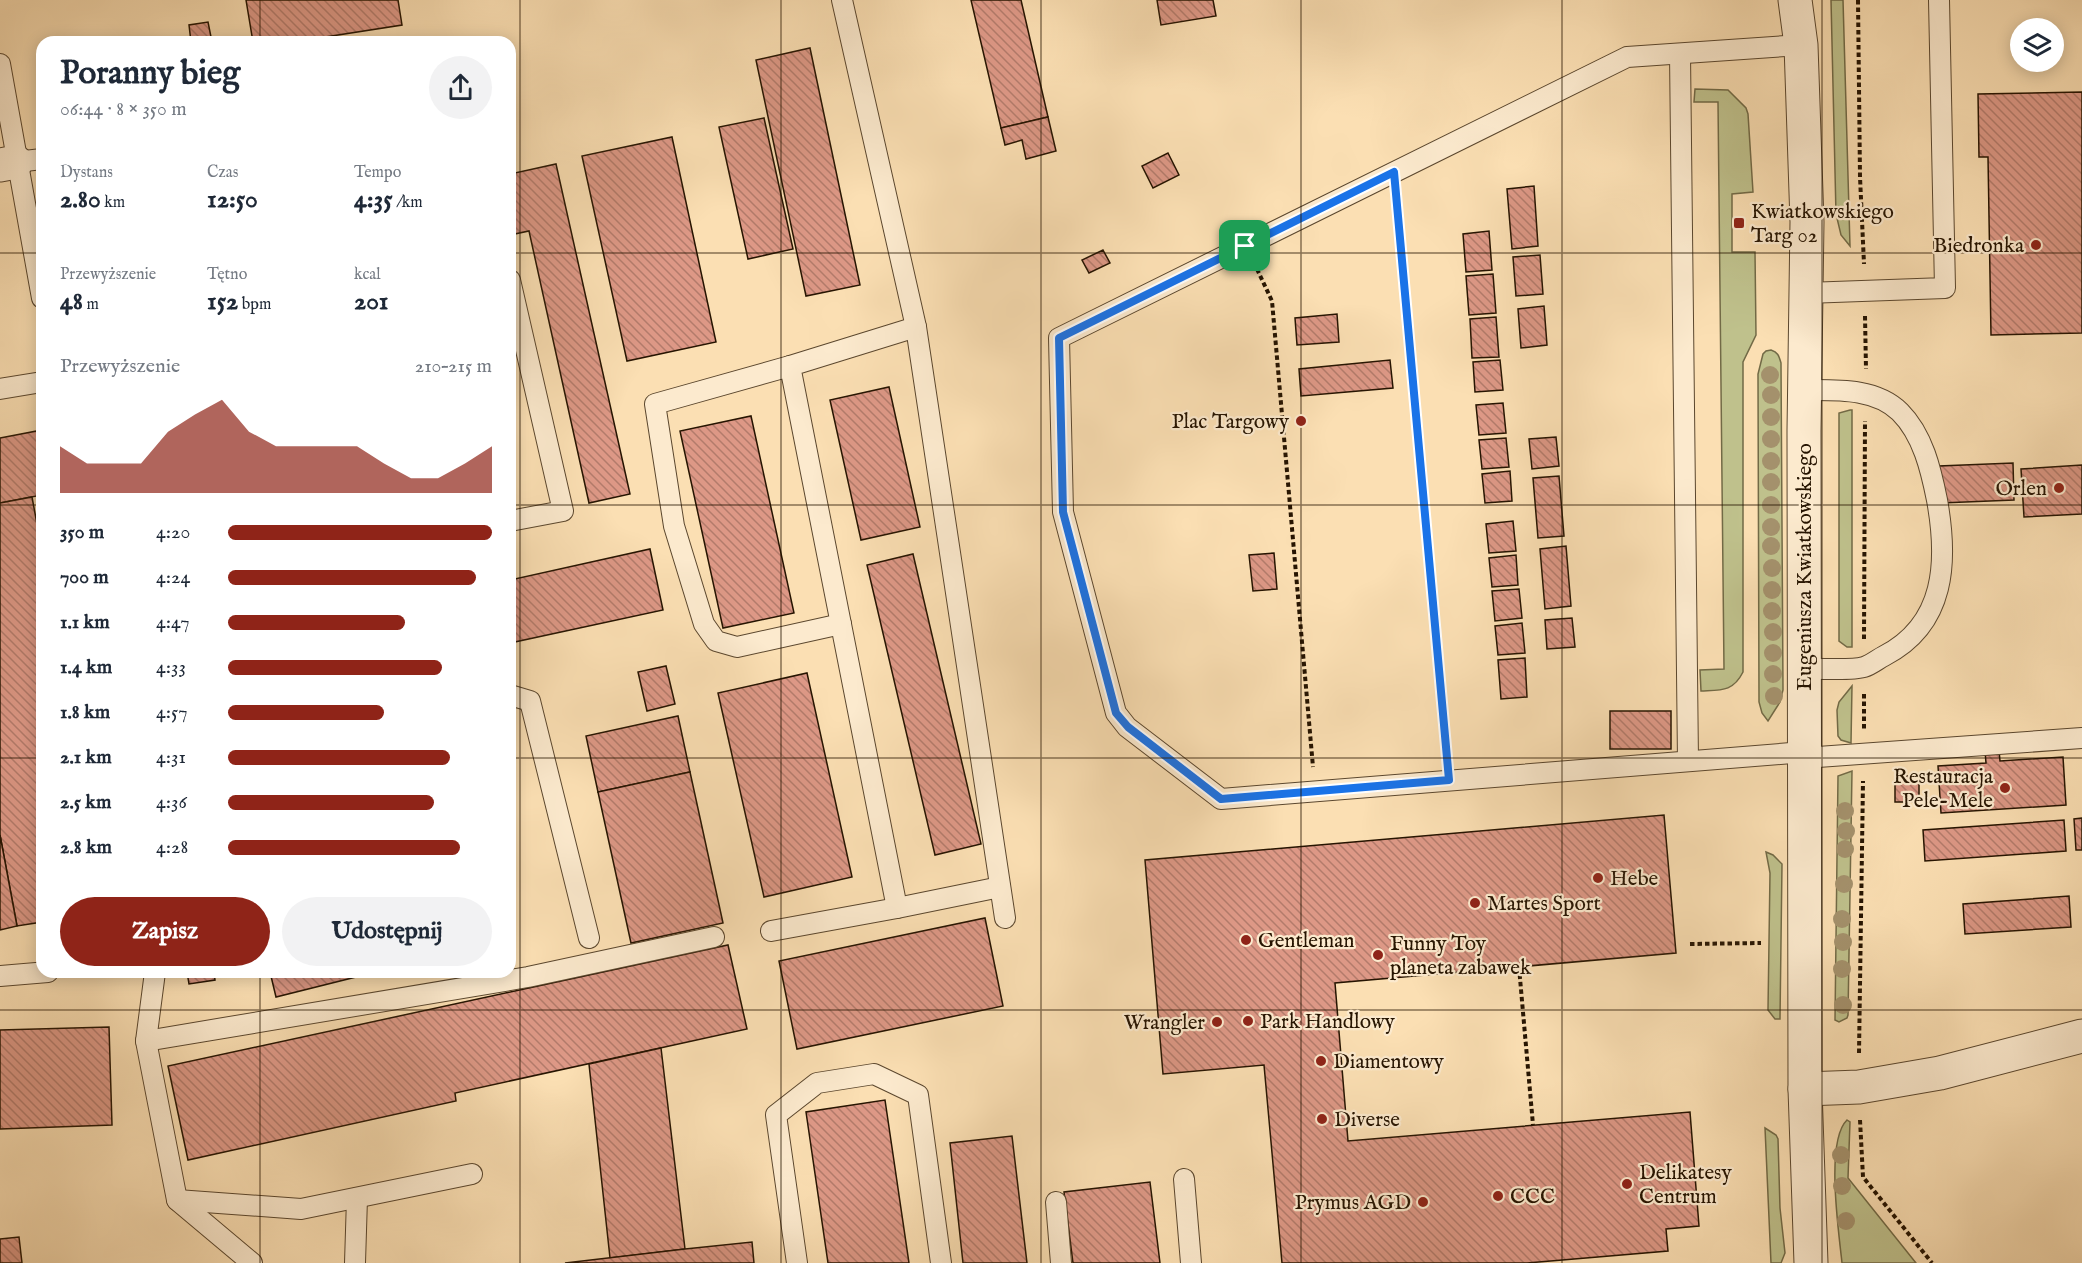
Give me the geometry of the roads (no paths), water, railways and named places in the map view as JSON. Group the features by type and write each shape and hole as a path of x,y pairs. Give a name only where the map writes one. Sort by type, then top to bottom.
{"street":[{"path":"1795,0 1801,45"},
{"path":"1801,45 1806,0"},
{"name":"Eugeniusza Kwiatkowskiego","path":"1801,45 1807,211 1804,669 1805,1089 1811,1263"},
{"path":"1805,1089 1859,1087 1940,1073 2082,1036"}],"lane":[{"path":"842,0 916,327 1005,918"},
{"path":"1806,293 1945,288 1939,0"},
{"path":"1801,45 1627,57 1059,338 1063,512 1116,713 1128,727 1221,799 1688,761 1864,754 2082,738"},
{"path":"1680,54 1688,761"},
{"path":"0,64 36,263"},
{"path":"516,306 563,511 516,520"},
{"path":"841,624 737,647 716,640 704,624 674,526 655,404 916,327"},
{"path":"790,366 897,908"},
{"path":"0,389 36,383"},
{"path":"1804,669 1864,667 1895,651 1915,634 1932,610 1940,584 1943,556 1941,522 1929,465 1917,436 1900,411 1872,395 1839,390 1805,390"},
{"path":"516,698 530,701 589,938"},
{"path":"771,931 1000,887"},
{"path":"146,1041 528,977 714,937"},
{"path":"0,976 36,973"},
{"path":"154,978 146,1041 177,1200 252,1263"},
{"path":"797,1263 776,1114 817,1083 874,1074 918,1095 941,1263"},
{"path":"177,1200 301,1209 472,1174"},
{"path":"1185,1179 1191,1263"},
{"path":"355,1263 357,1198"},
{"path":"1056,1202 1061,1263"}],"place":[{"name":"Kwiatkowskiego Targ 02","path":"1739,223"},
{"name":"Biedronka","path":"2036,245"},
{"name":"Plac Targowy","path":"1301,421"},
{"name":"Orlen","path":"2059,488"},
{"name":"Restauracja Pele-Mele","path":"2005,788"},
{"name":"Hebe","path":"1598,878"},
{"name":"Martes Sport","path":"1475,903"},
{"name":"Gentleman","path":"1246,940"},
{"name":"Funny Toy planeta zabawek","path":"1378,955"},
{"name":"Park Handlowy","path":"1248,1021"},
{"name":"Wrangler","path":"1217,1022"},
{"name":"Diamentowy","path":"1321,1061"},
{"name":"Diverse","path":"1322,1119"},
{"name":"Delikatesy Centrum","path":"1627,1184"},
{"name":"CCC","path":"1498,1196"},
{"name":"Prymus AGD","path":"1423,1202"}]}
